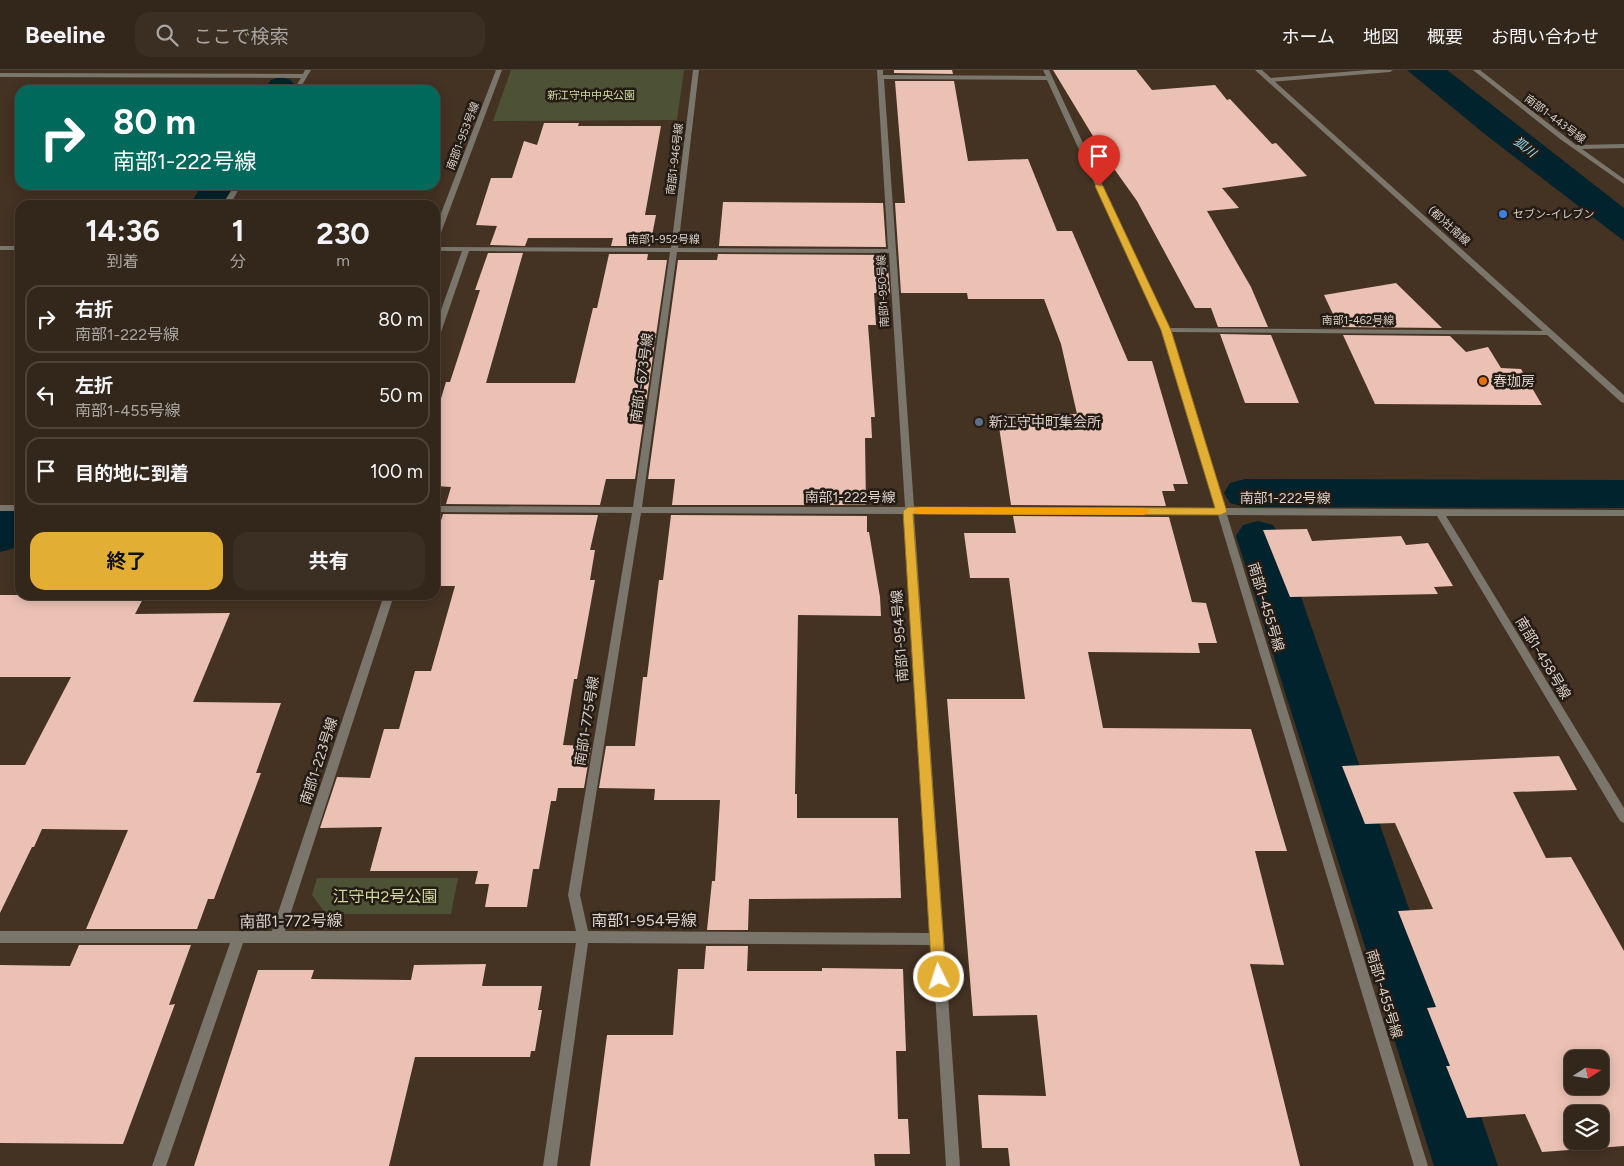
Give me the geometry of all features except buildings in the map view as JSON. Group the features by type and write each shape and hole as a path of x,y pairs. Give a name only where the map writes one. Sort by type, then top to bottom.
{"street":[{"name":"南部1-953号線","path":"440,225 499,70"},
{"name":"南部1-946号線","path":"674,250 696,70"},
{"name":"(都)社南線","path":"1258,70 1624,400"},
{"path":"1270,80 1390,70"},
{"name":"南部1-443号線","path":"1476,70 1574,147 1624,182"},
{"path":"0,75 306,73"},
{"path":"299,85 306,73"},
{"path":"880,74 1047,74"},
{"name":"南部1-950号線","path":"880,74 908,511"},
{"name":"南部1-455号線","path":"1047,74 1166,330 1421,1166"},
{"path":"1574,147 1624,146"},
{"path":"0,248 15,248"},
{"name":"南部1-952号線","path":"440,249 892,251"},
{"path":"440,324 466,249"},
{"name":"南部1-673号線","path":"637,510 674,250"},
{"name":"南部1-462号線","path":"1166,330 1549,332"},
{"path":"0,508 15,508"},
{"name":"南部1-222号線","path":"440,509 1624,512"},
{"name":"南部1-775号線","path":"583,937 574,895 637,510"},
{"name":"南部1-954号線","path":"908,511 953,1166"},
{"name":"南部1-458号線","path":"1439,512 1624,818"},
{"name":"南部1-223号線","path":"276,936 387,600"},
{"name":"南部1-772号線","path":"0,937 583,937"},
{"name":"南部1-954号線","path":"550,1166 583,937 936,939"},
{"path":"159,1166 238,938"}],"green space":[{"name":"新江守中中央公園","path":"511,70 684,70 677,120 493,121"},
{"name":"江守中2号公園","path":"317,878 458,878 451,914 326,914 312,895"}],"water":[{"name":"狐川","path":"1407,70 1447,70 1624,208 1624,241 1486,135"}],"waterway":[{"path":"209,200 215,190"},
{"path":"1245,493 1624,494"},
{"path":"0,537 8,524"},
{"path":"1258,536 1466,1166"}],"slow traffic":[{"path":"919,511 1144,511"}],"place":[{"name":"セブン-イレブン","path":"1503,214"},
{"name":"春珈房","path":"1483,381"},
{"name":"新江守中町集会所","path":"979,422"}],"route":[{"path":"939,977 908,511 1221,512 1166,330 1099,186"}]}
